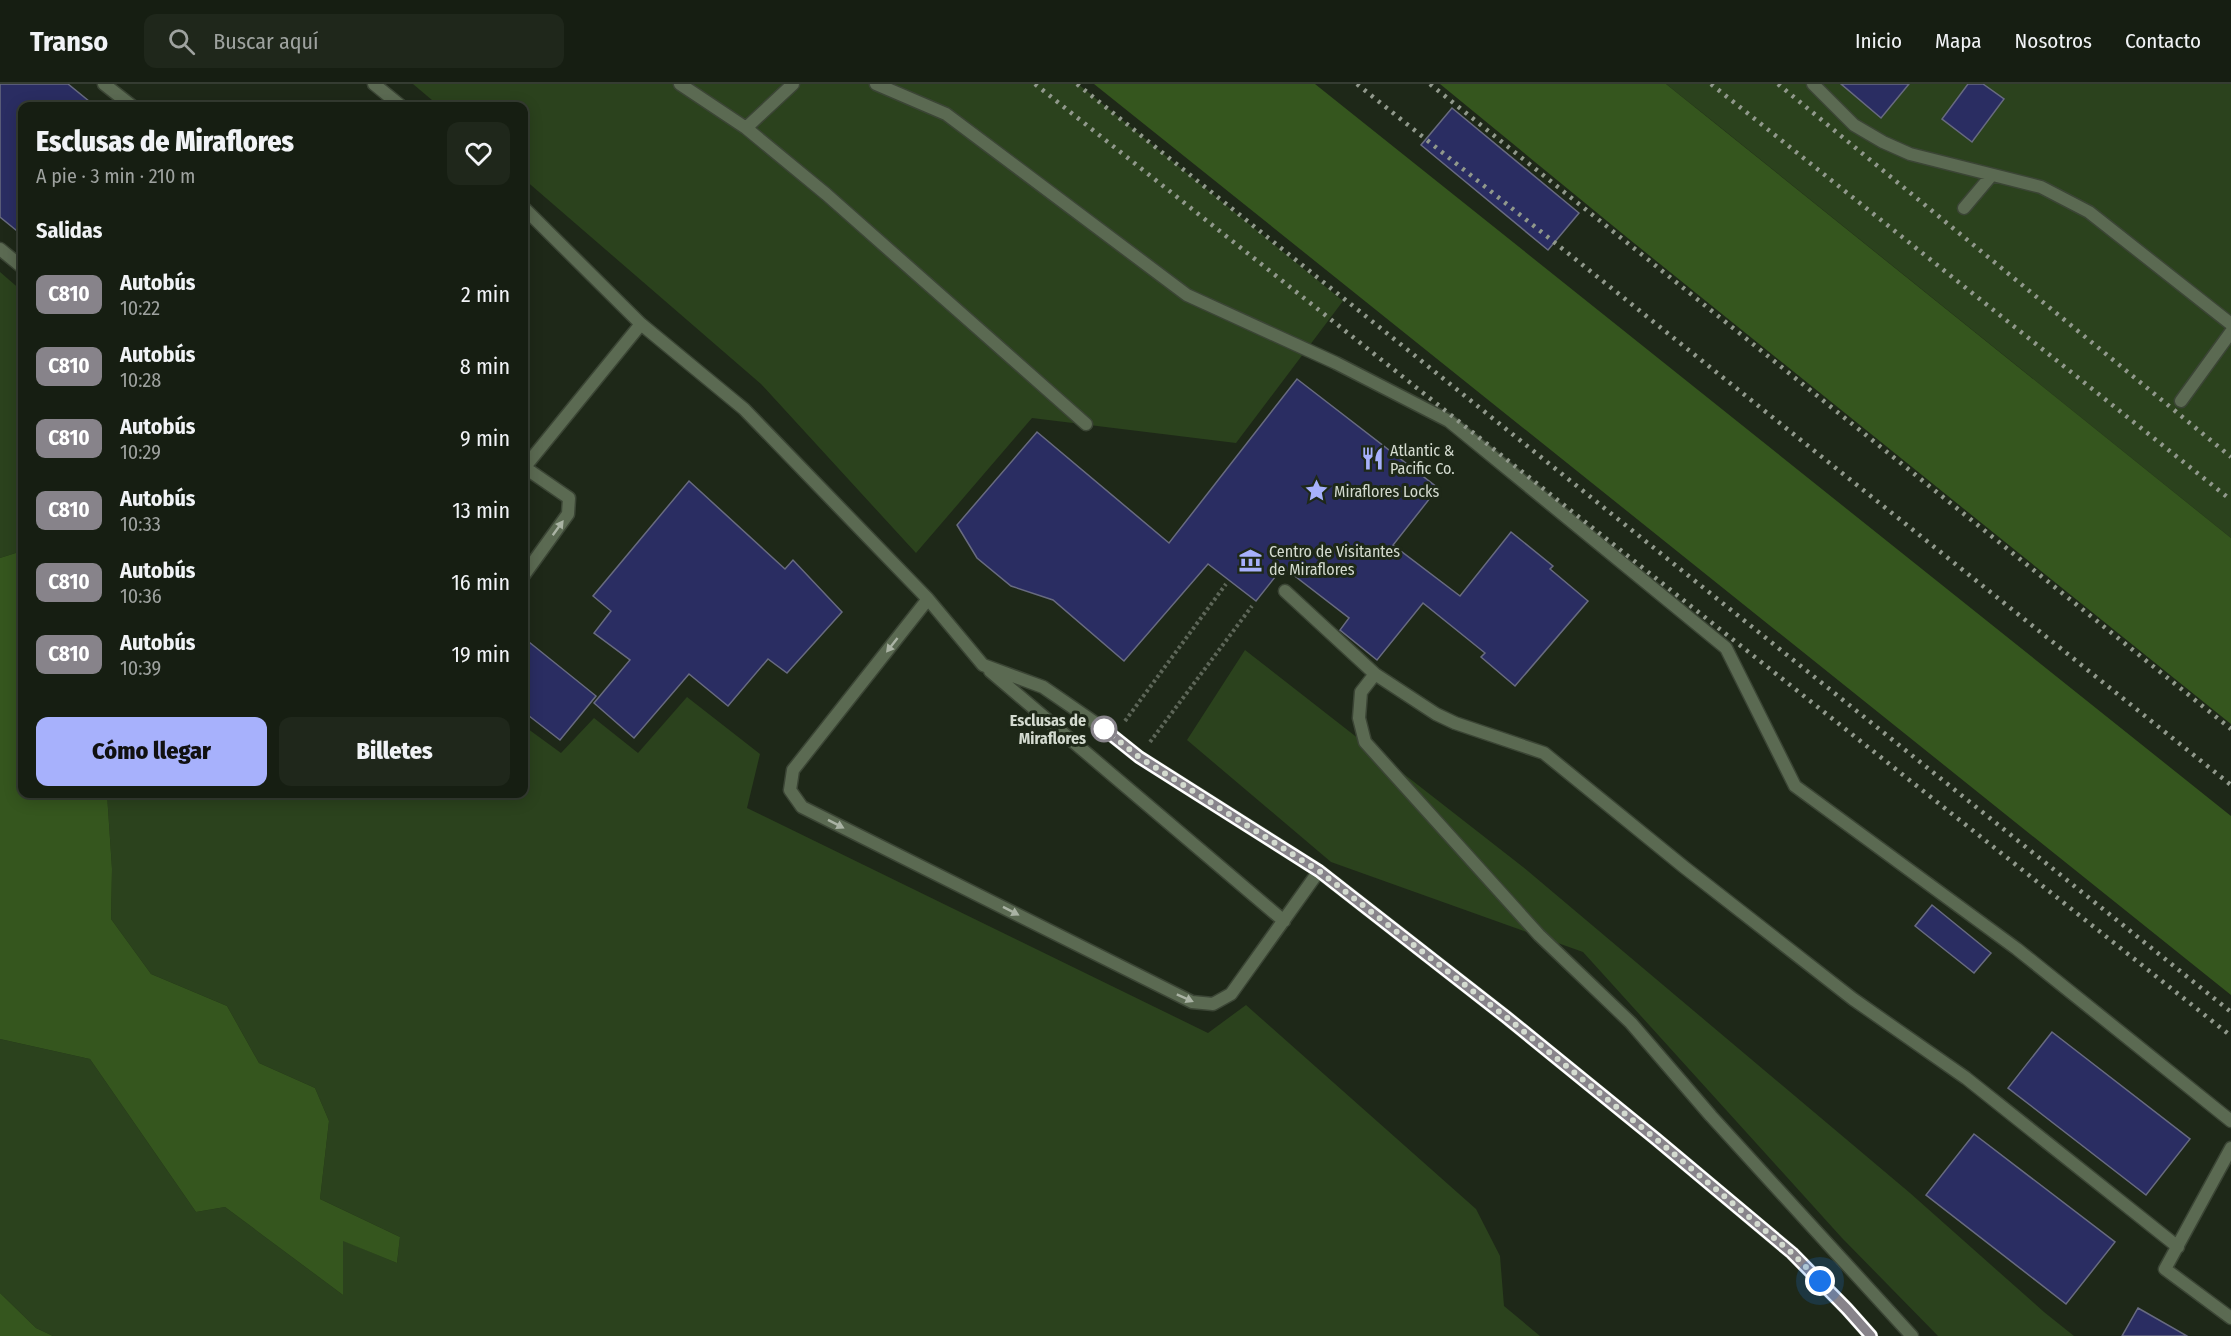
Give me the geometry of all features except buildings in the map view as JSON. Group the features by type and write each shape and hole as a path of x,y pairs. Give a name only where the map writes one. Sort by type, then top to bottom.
{"lane":[{"path":"104,84 127,102"},
{"path":"374,84 397,102"},
{"path":"680,84 746,128 826,194 1086,424"},
{"path":"746,128 794,84"},
{"path":"876,84 946,114 1187,295 1336,363 1449,421 1726,648 1795,786 2017,949 2231,1120"},
{"path":"1813,84 1854,125 1882,142 1910,154 2041,187 2089,212 2231,324"},
{"path":"1964,208 1991,176"},
{"path":"528,212 642,324 744,409 928,599 983,665 1284,921"},
{"path":"0,249 18,264"},
{"path":"528,462 642,324"},
{"path":"2181,401 2231,332"},
{"path":"528,470 569,498 570,506 568,514 528,569"},
{"path":"1286,591 1375,674 1436,714 1455,723 1544,753 1684,867 1853,999 1966,1078 2178,1247"},
{"path":"928,599 793,770 790,790 802,807 1192,1002 1213,1004 1231,994 1319,871"},
{"path":"983,665 1043,687 1139,757 1319,871 1515,1024 1792,1253 1871,1336"},
{"path":"1375,674 1360,692 1359,718 1365,742 1539,935 1631,1023 1711,1116 1912,1336"},
{"path":"2231,1148 2165,1269 2231,1318"}],"path":[{"path":"1113,736 1226,584"},
{"path":"1139,757 1252,606"}],"shaded area":[{"path":"413,84 1078,84 1343,301 1236,443 1032,418 916,553 761,384 528,182 528,102 434,102"},
{"path":"1094,84 1315,84 2231,816 2231,995"},
{"path":"1440,84 1666,84 2231,538 2231,724 1629,239"},
{"path":"1666,84 2231,84 2231,538 1715,123"},
{"path":"0,272 18,288 18,552 0,558"},
{"path":"18,552 18,798 107,798 112,869 111,919 151,974 227,1006 259,1063 315,1088 329,1121 320,1199 400,1237 397,1263 343,1241 343,1295 225,1207 196,1212 90,1059 0,1039 0,558"},
{"path":"1245,650 1523,867 1910,1193 2074,1336 1938,1336 1842,1238 1583,952 1331,862 1187,740"},
{"path":"687,697 760,754 747,808 1208,1033 1246,1005 1476,1209 1500,1256 1504,1306 1540,1336 53,1336 36,1328 0,1293 0,1039 90,1059 196,1212 225,1207 343,1295 342,1240 397,1263 400,1237 320,1199 329,1121 315,1088 259,1063 227,1006 151,974 111,919 112,869 107,798 528,798 528,729 561,753 594,718 638,753"},
{"path":"0,1293 36,1328 53,1336 0,1336"}],"railway":[{"path":"1035,84 2231,1036"},
{"path":"1077,84 2231,1012"},
{"path":"1357,84 2231,785"},
{"path":"1430,84 2231,729"},
{"path":"1711,84 2231,500"},
{"path":"1778,84 2231,457"}],"bus line":[{"name":"C810","path":"1104,729 1139,757 1319,871 1506,1017 1792,1253 1871,1336"}],"place":[{"name":"Atlantic & Pacific Co.","path":"1372,459"},
{"name":"Miraflores Locks","path":"1316,491"},
{"name":"Centro de Visitantes de Miraflores","path":"1251,560"},
{"name":"Esclusas de Miraflores","path":"1104,729"}],"route":[{"path":"1104,729 1139,757 1319,871 1506,1017 1656,1139 1792,1253 1820,1281"}]}
